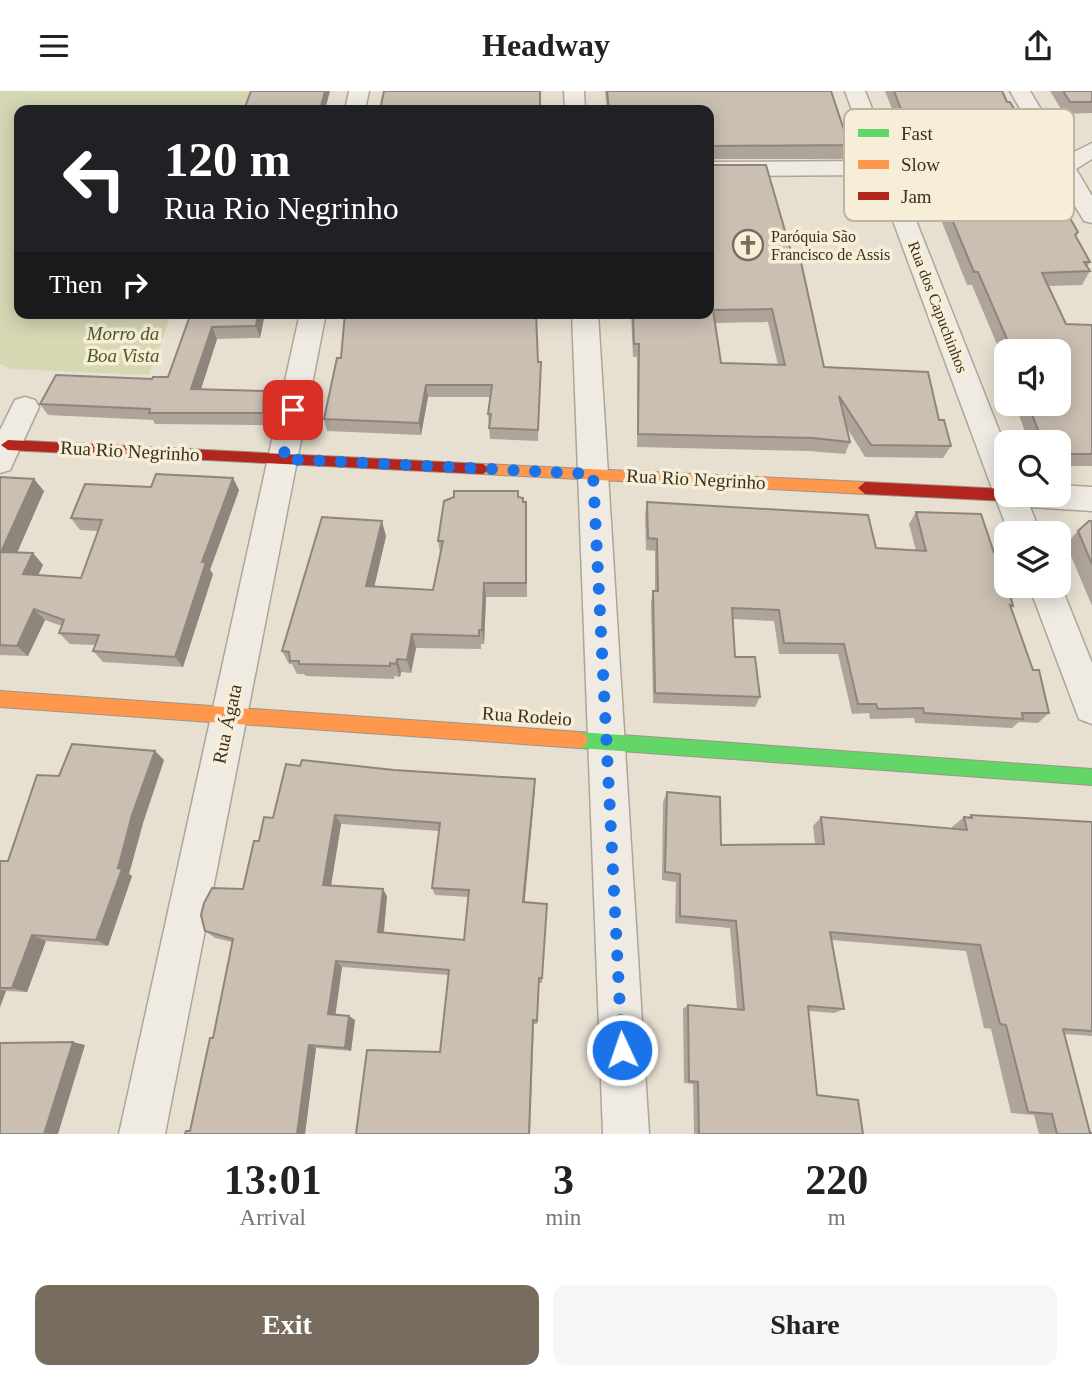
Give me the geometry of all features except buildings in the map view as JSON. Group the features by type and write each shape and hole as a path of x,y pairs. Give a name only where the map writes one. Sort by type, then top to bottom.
{"street":[{"name":"Rua dos Capuchinhos","path":"855,91 862,109"},
{"path":"1020,91 1030,109"},
{"path":"1074,161 1092,150"},
{"path":"714,169 844,168"},
{"path":"1074,184 1092,216"},
{"name":"Rua dos Capuchinhos","path":"905,221 994,454"},
{"name":"Rua Ágata","path":"142,1134 312,319"},
{"path":"585,319 626,1134"},
{"path":"4,454 25,407"},
{"name":"Rua Rio Negrinho","path":"4,454 283,459 994,494"},
{"path":"1071,498 1092,499"},
{"path":"1050,598 1092,708"},
{"name":"Rua Rodeio","path":"0,699 1092,777"}],"green space":[{"name":"Morro da Boa Vista","path":"0,91 255,91 250,105 14,105 14,319 170,319 149,375 11,369 0,364"}],"traffic: fast":[{"path":"579,740 1092,777"}],"traffic: slow":[{"path":"483,469 865,488"},
{"path":"0,699 579,740"}],"traffic: jam":[{"path":"8,445 483,469"},
{"path":"865,488 994,494"}],"place":[{"name":"Paróquia São Francisco de Assis","path":"748,245"}],"route":[{"path":"293,410 283,459 593,474 622,1050"}]}
